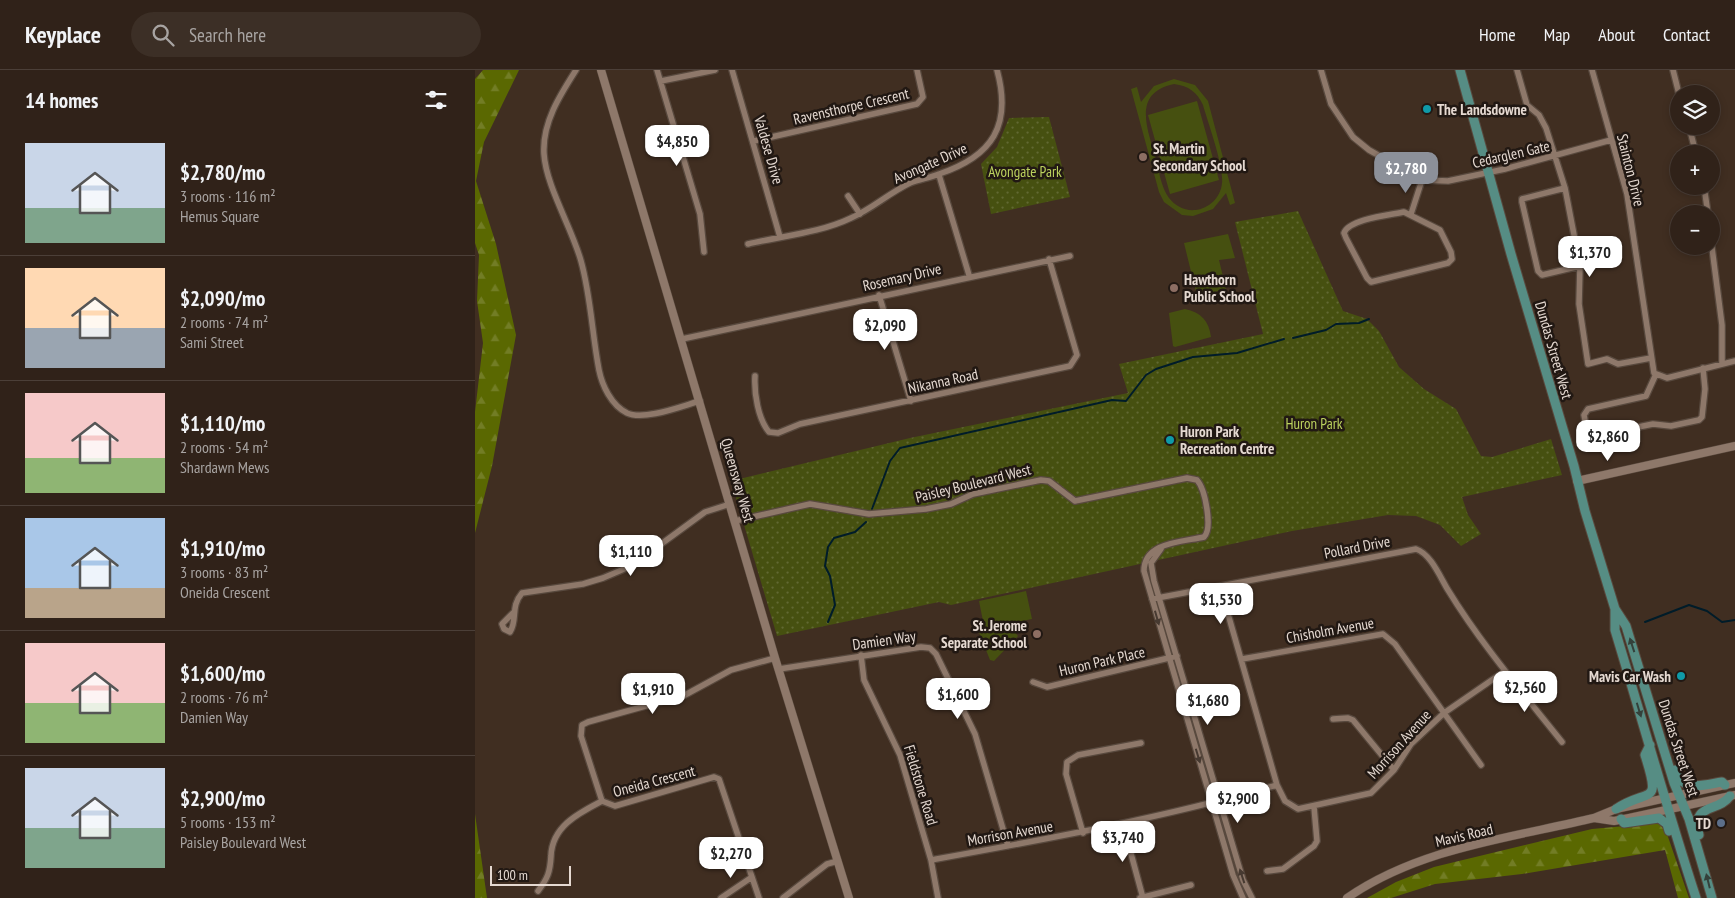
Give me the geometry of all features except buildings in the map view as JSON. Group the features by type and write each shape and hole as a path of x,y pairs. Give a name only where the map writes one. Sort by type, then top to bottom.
{"main road":[{"name":"Dundas Street West","path":"1460,70 1615,608 1626,626 1667,758 1703,864 1712,898"},
{"name":"Dundas Street West","path":"1615,608 1615,630 1696,898"},
{"path":"1616,809 1625,803 1645,798 1652,790 1653,781 1645,755 1650,745"},
{"path":"1667,758 1673,762 1682,782 1689,786 1722,782 1725,785"},
{"path":"1703,864 1706,858 1699,833 1699,818 1707,808 1726,802 1732,796"},
{"path":"1621,819 1624,823 1653,817 1664,821 1682,868 1687,872"}],"street":[{"path":"576,70 549,121 545,137 544,154 549,178 581,261 592,314 601,378 611,398 619,408 637,416 648,415 700,400"},
{"name":"Queensway West","path":"601,70 775,658 849,898"},
{"path":"657,70 701,214 704,252"},
{"path":"661,81 715,70"},
{"name":"Valdese Drive","path":"732,70 754,141 780,237"},
{"name":"Ravensthorpe Crescent","path":"754,141 917,104 923,97 917,70"},
{"name":"Avongate Drive","path":"748,244 838,224 860,214 909,184 961,165 980,154 998,130 1003,98 997,70"},
{"name":"Cedarglen Gate","path":"1321,70 1331,104 1353,137 1380,157 1422,180 1448,180 1489,173 1611,140"},
{"path":"1517,70 1527,105 1543,121 1557,156 1565,188 1580,266 1579,304 1588,364 1607,359 1618,364 1651,358"},
{"name":"Stainton Drive","path":"1591,70 1627,194 1655,374"},
{"path":"1673,70 1677,85"},
{"path":"939,174 969,275"},
{"path":"1411,214 1422,180"},
{"path":"1565,188 1522,199 1522,202 1538,271 1543,275 1580,266"},
{"path":"848,196 860,214"},
{"path":"1404,212 1411,214 1440,230 1451,252 1452,259 1448,263 1371,282 1367,278 1344,233 1346,229 1356,223 1385,216 1404,212"},
{"path":"1713,255 1722,325 1721,364"},
{"name":"Rosemary Drive","path":"682,339 969,275 1070,256"},
{"name":"Nikanna Road","path":"755,376 754,390 765,427 772,433 778,434 800,424 1070,366 1077,355 1049,259"},
{"path":"879,295 911,401"},
{"path":"1703,368 1705,389 1699,420 1671,426 1653,424 1599,435 1587,431 1584,415 1588,409 1646,396 1655,374 1667,378 1703,368 1735,361"},
{"path":"1577,481 1735,446"},
{"name":"Paisley Boulevard West","path":"735,521 810,504 869,514 926,509 951,504 973,494 1043,479 1049,481 1075,501 1194,478 1201,487 1209,530 1204,537 1164,546 1151,552 1144,564 1145,574 1233,875 1243,898"},
{"path":"513,613 516,600 522,592 583,584 603,578 631,566 698,516 730,504"},
{"path":"1164,546 1153,559 1151,566 1243,880 1252,898"},
{"name":"Pollard Drive","path":"1152,599 1416,548 1425,552 1452,597 1505,671 1562,742"},
{"path":"1220,586 1277,785"},
{"name":"Chisholm Avenue","path":"1242,659 1383,634 1395,644 1444,712"},
{"name":"Damien Way","path":"779,670 861,655 921,647 930,648 936,654 975,734 1008,846"},
{"name":"Fieldstone Road","path":"861,655 864,680 900,755 931,860 938,898"},
{"name":"Huron Park Place","path":"1033,682 1047,687 1177,656"},
{"name":"Oneida Crescent","path":"752,877 721,782 714,777 615,806 602,801 581,736 583,725 685,696 731,670 775,658"},
{"name":"Morrison Avenue","path":"931,860 1083,833 1220,802 1277,785 1285,802 1298,810 1371,792 1394,770 1411,744 1444,712 1505,671"},
{"path":"1444,712 1481,765"},
{"path":"1333,719 1348,718 1353,720 1394,770"},
{"path":"1083,833 1066,774 1065,766 1069,759 1078,755 1141,743"},
{"name":"Mavis Road","path":"1347,898 1385,875 1417,861 1594,818 1616,809 1735,783"},
{"name":"Mavis Road","path":"1594,818 1621,819 1732,796"},
{"path":"538,891 549,877 551,855 558,834 576,815 602,801"},
{"path":"1267,871 1283,869 1314,846 1317,841 1314,807"},
{"path":"1123,824 1142,898 1191,885"},
{"path":"783,898 827,864 838,861"},
{"path":"721,898 752,877 759,898"}],"green space":[{"path":"483,70 519,70 484,142 476,181 496,244 516,335 492,466 475,533 475,412 483,343 477,301 479,255 475,243 475,79"},
{"path":"1174,79 1195,85 1208,101 1235,203 1230,205 1226,193 1213,209 1193,216 1182,215 1164,202 1159,192 1131,89 1137,87 1141,102 1154,86","holes":["1174,84 1192,90 1203,105 1221,166 1222,183 1217,197 1209,205 1195,210 1188,210 1177,206 1166,194 1147,125 1147,104 1152,95"]},
{"path":"1197,101 1219,180 1170,194 1148,115"},
{"name":"Avongate Park","path":"1049,117 1070,197 991,214 981,164 997,147 1009,118"},
{"name":"Huron Park","path":"1298,211 1343,311 1367,319 1379,331 1399,367 1424,389 1456,409 1481,456 1492,457 1551,439 1562,475 1462,497 1468,515 1481,534 1461,546 1440,525 1416,516 1388,515 1292,531 951,605 939,602 777,636 731,481 910,438 1128,393 1119,364 1263,334 1235,222"},
{"path":"1228,234 1235,258 1219,260 1226,289 1197,296 1184,243"},
{"path":"1185,309 1196,312 1203,318 1208,326 1211,337 1175,347 1173,346 1169,313"},
{"path":"1026,591 1032,619 1008,624 1018,636 994,661 990,660 976,625 983,621 979,601"},
{"path":"475,814 487,898 475,898"},
{"path":"1658,823 1666,831 1689,898 1678,898 1665,850 1522,874 1435,884 1391,898 1367,898 1396,882 1434,867 1592,829"}],"waterway":[{"path":"1293,338 1326,330 1336,324 1359,323 1369,319"},
{"path":"872,509 890,461 900,448 1112,400 1126,401 1146,375 1156,369 1193,357 1237,353 1284,339"},
{"path":"828,622 835,605 830,576 825,566 828,547 834,538 855,532 866,522"},
{"path":"1645,622 1689,605 1707,611 1722,622 1735,620"}],"place":[{"name":"The Landsdowne","path":"1427,109"},
{"name":"St. Martin Secondary School","path":"1143,157"},
{"name":"Hawthorn Public School","path":"1174,288"},
{"name":"Huron Park Recreation Centre","path":"1170,440"},
{"name":"St. Jerome Separate School","path":"1037,634"},
{"name":"Mavis Car Wash","path":"1681,676"},
{"name":"TD","path":"1721,823"}]}
